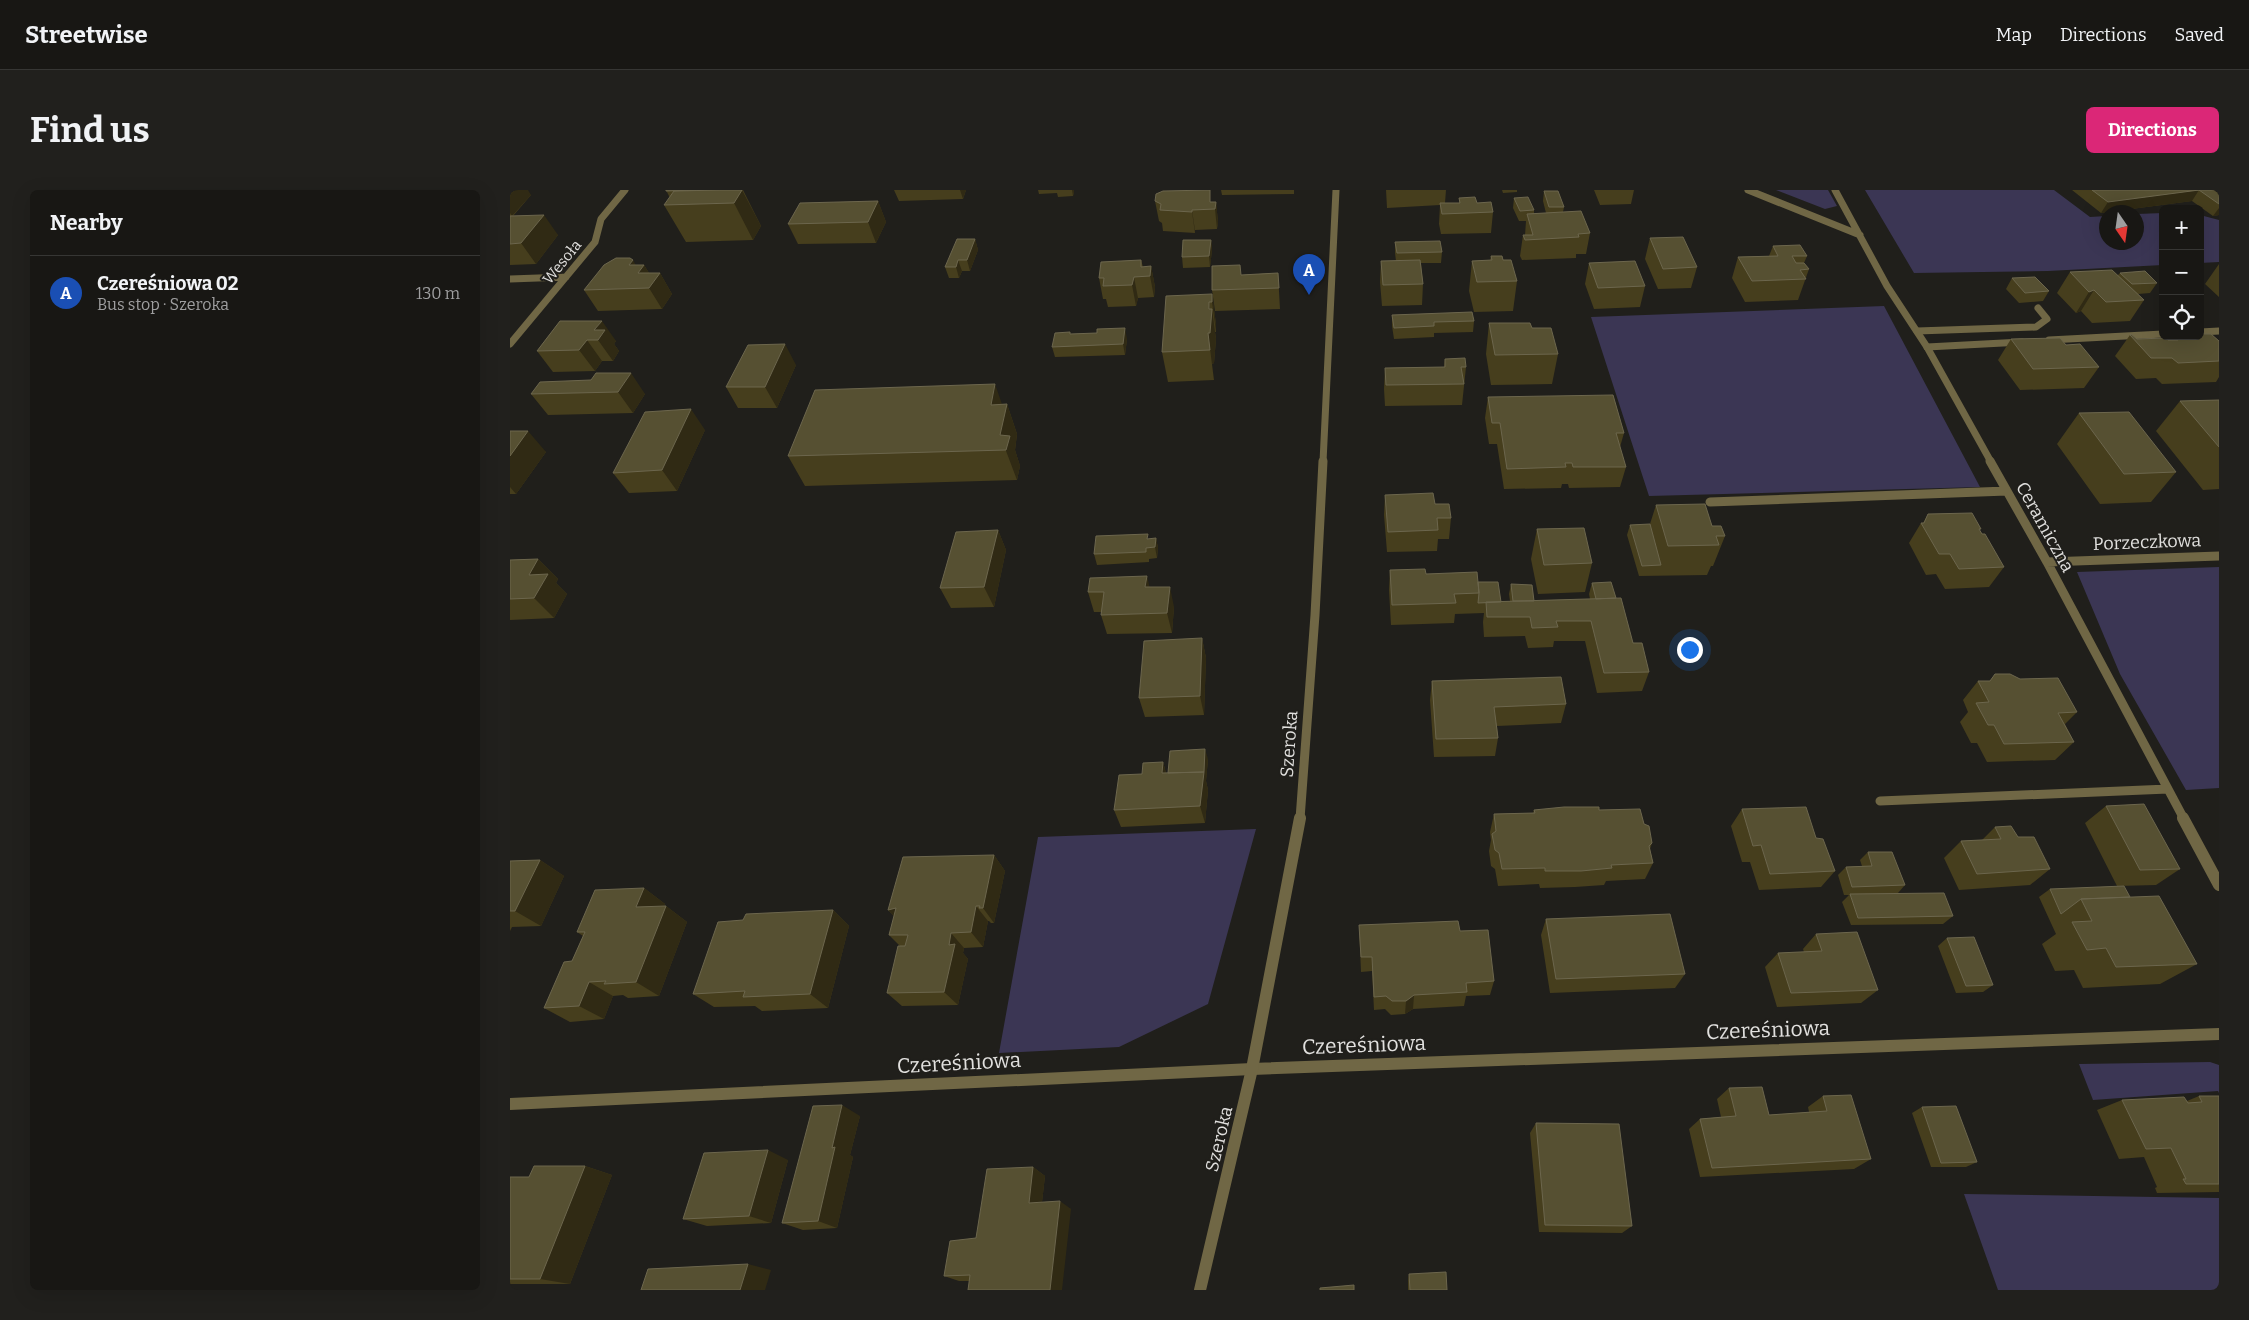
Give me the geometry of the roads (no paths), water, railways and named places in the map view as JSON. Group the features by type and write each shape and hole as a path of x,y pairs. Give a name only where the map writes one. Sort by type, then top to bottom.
{"street":[{"name":"Wesoła","path":"510,344 595,242 601,219 624,190"},
{"name":"Szeroka","path":"1200,1290 1252,1069 1299,830 1315,615 1336,190"},
{"path":"1748,190 1860,234"},
{"name":"Ceramiczna","path":"1836,190 1888,286 1927,347 2006,492 2047,562 2219,885"},
{"path":"510,279 566,278"},
{"path":"1917,331 2036,327 2047,319 2038,308"},
{"path":"2204,332 2219,331"},
{"path":"2045,341 2159,334"},
{"path":"1927,347 2035,341"},
{"path":"1710,502 2006,492"},
{"name":"Porzeczkowa","path":"2047,562 2219,556"},
{"path":"1880,801 2168,789"},
{"name":"Czereśniowa","path":"510,1104 1252,1069 2219,1034"}],"place":[{"name":"Czereśniowa 02","path":"1309,295"}]}
